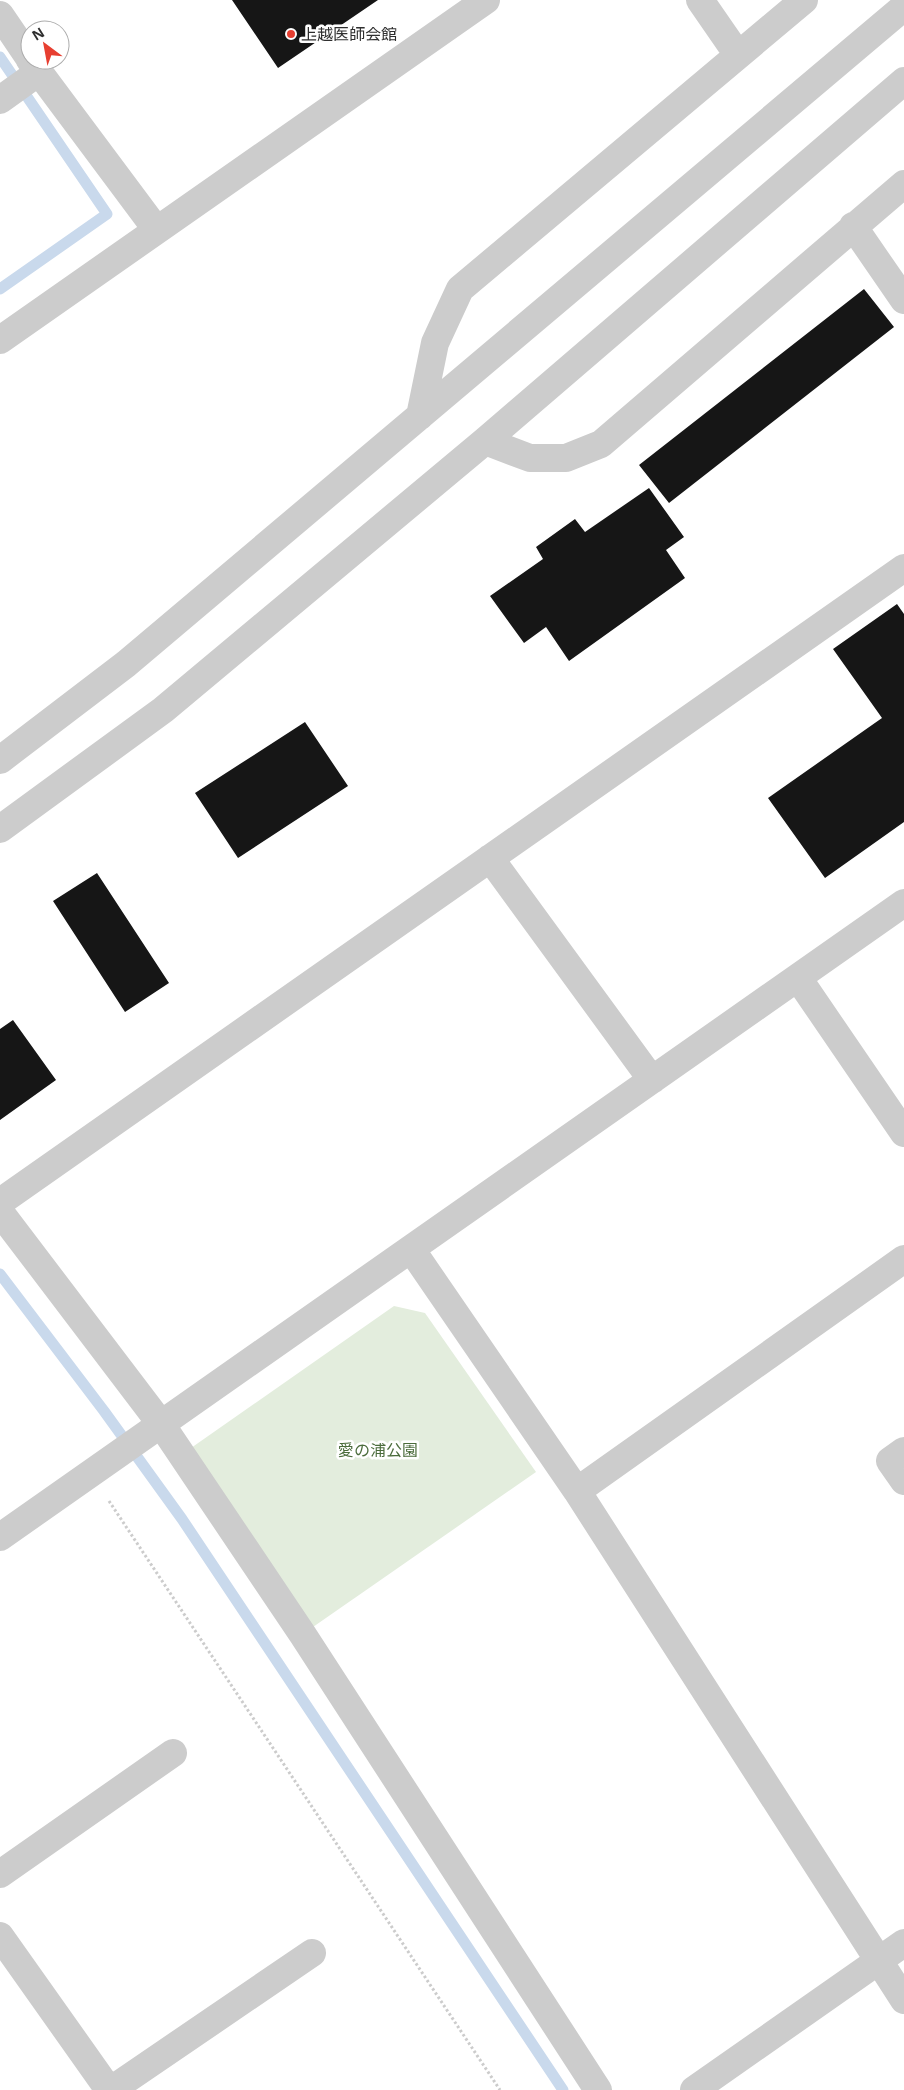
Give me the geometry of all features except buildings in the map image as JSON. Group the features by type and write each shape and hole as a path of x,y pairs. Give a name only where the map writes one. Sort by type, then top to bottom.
{"street":[{"path":"0,340 156,229 486,0"},
{"path":"700,0 738,55"},
{"path":"420,416 435,343 460,289 804,0"},
{"path":"0,760 126,664 904,6"},
{"path":"0,15 20,45"},
{"path":"0,100 28,70"},
{"path":"37,70 156,229"},
{"path":"0,829 163,710 484,441 904,81"},
{"path":"484,441 530,458 566,458 601,444 852,226 904,184"},
{"path":"852,226 904,300"},
{"path":"0,1202 904,568"},
{"path":"490,858 652,1080"},
{"path":"0,1537 904,903"},
{"path":"798,978 904,1133"},
{"path":"0,1212 162,1424 303,1636 598,2090"},
{"path":"411,1249 577,1492 904,2000"},
{"path":"577,1492 904,1259"},
{"path":"904,1452 890,1461 904,1481"},
{"path":"0,1874 173,1753"},
{"path":"0,1936 110,2090 312,1954"},
{"path":"694,2090 904,1943"}],"path":[{"path":"91,1473 500,2090"}],"green space":[{"name":"愛の浦公園","path":"394,1306 425,1313 536,1472 313,1627 191,1448"}],"waterway":[{"path":"0,57 107,214 0,289"},
{"path":"0,1274 104,1411 182,1519 563,2090"}],"place":[{"name":"上越医師会館","path":"291,34"}]}
